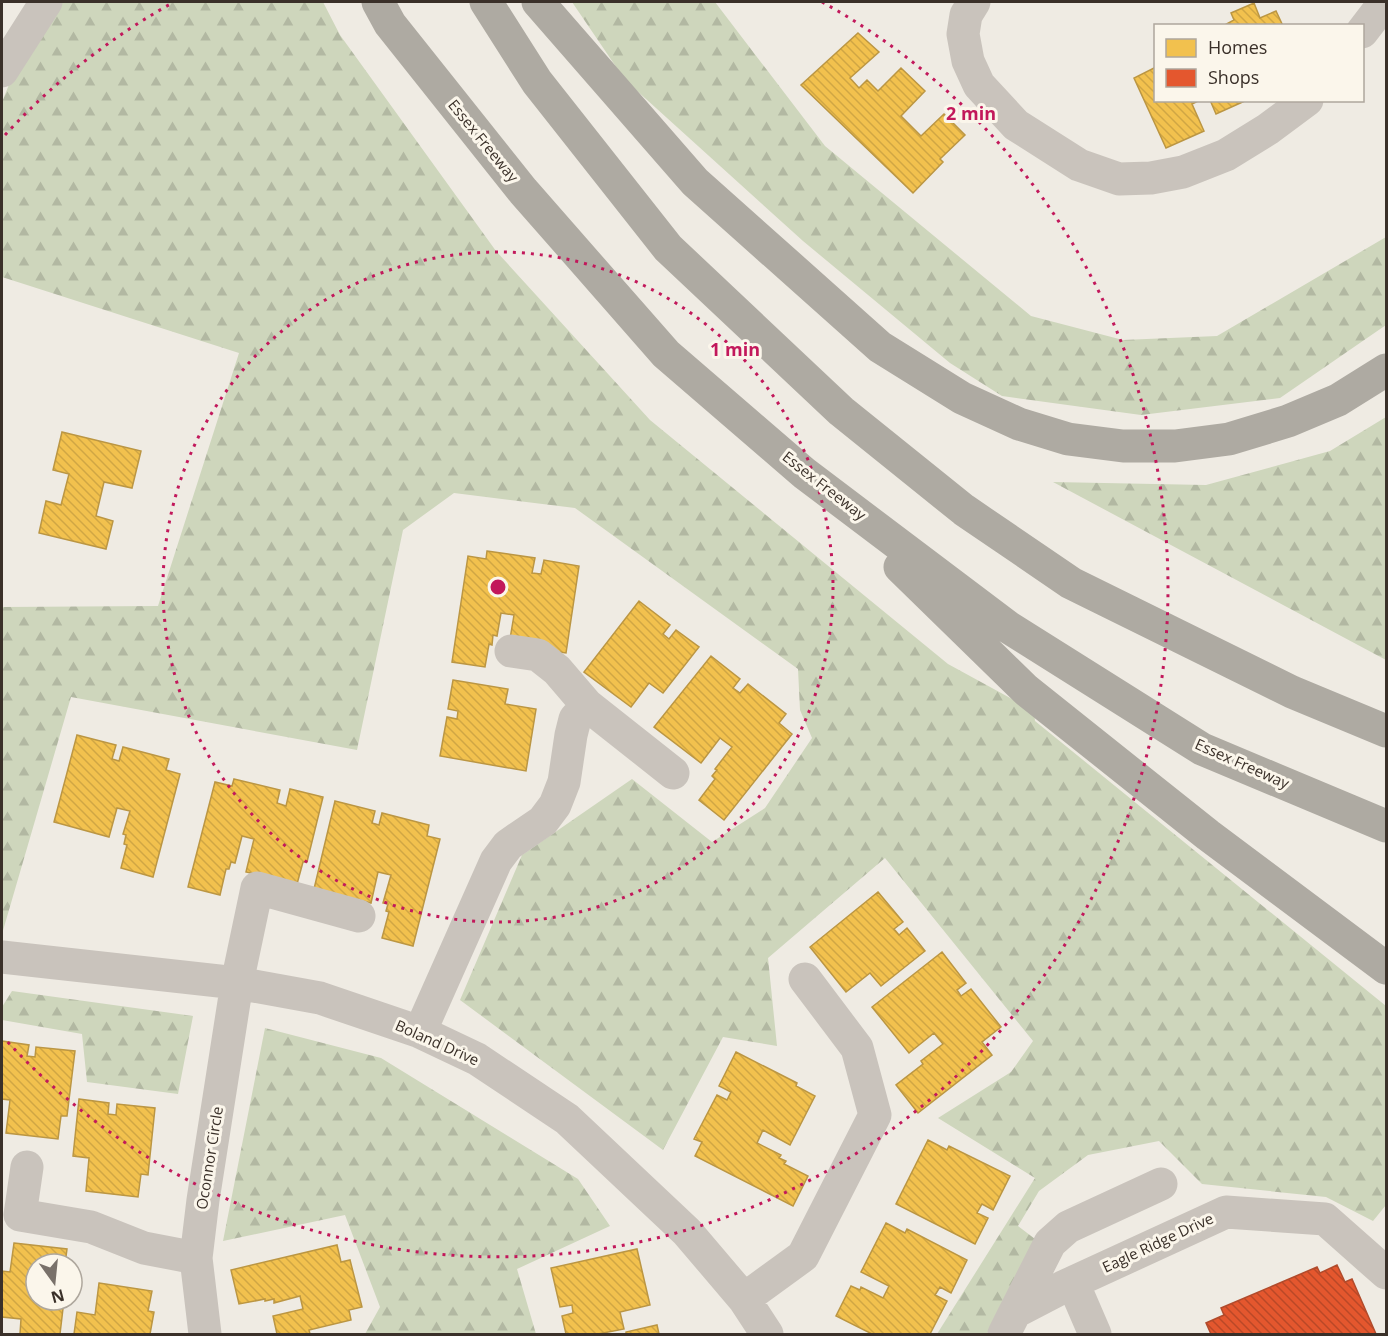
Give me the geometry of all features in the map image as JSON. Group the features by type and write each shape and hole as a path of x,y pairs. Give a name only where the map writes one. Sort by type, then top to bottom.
{"highway":[{"name":"Essex Freeway","path":"378,2 390,24 523,191 666,354 804,473 1008,627 1202,749 1386,826"},
{"path":"486,2 537,82 668,248 841,411 955,503 1071,583 1292,692 1386,731"},
{"path":"538,2 695,182 880,347 962,398 1019,424 1068,439 1123,446 1174,446 1229,439 1288,421 1338,400 1386,370"},
{"path":"804,473 1026,690 1208,835 1386,968"}],"street":[{"path":"2,71 46,2"},
{"path":"974,2 966,15 963,34 968,62 979,85 1016,124 1079,165 1119,179 1150,178 1183,172 1226,155 1268,129 1304,102"},
{"path":"1364,29 1385,2"},
{"path":"511,651 538,655 557,670 586,705 673,773"},
{"path":"420,1032 496,861 508,845 543,821 555,805 564,782 575,719 586,705"},
{"name":"Oconnor Circle","path":"205,1335 196,1258 237,983 257,888 359,916"},
{"name":"Boland Drive","path":"2,957 237,983 320,998 420,1032 477,1059 567,1119 687,1232 744,1299 767,1335"},
{"path":"744,1299 803,1256 875,1115 857,1048 805,978"},
{"path":"27,1167 20,1215 92,1227 144,1248 196,1258"},
{"path":"1009,1323 1050,1243 1068,1227 1161,1184"},
{"name":"Eagle Ridge Drive","path":"1009,1323 1073,1283 1226,1212 1325,1219 1386,1273"},
{"path":"1073,1283 1095,1335"}],"green space":[{"path":"42,2 323,2 340,35 496,251 650,420 948,664 1034,711 1035,721 1386,1006 1386,1205 1373,1221 1326,1197 1202,1184 1159,1141 1088,1155 1039,1191 1018,1226 1035,1239 987,1334 937,1334 1035,1178 938,1118 1011,1072 1033,1041 885,858 768,958 777,1046 723,1037 663,1150 460,1000 522,855 632,779 712,842 765,808 812,738 800,710 798,669 575,508 454,493 403,530 357,750 71,697 2,934 2,607 158,606 239,353 2,277 2,102"},
{"path":"572,2 715,2 825,146 1031,316 1123,340 1217,336 1386,237 1386,325 1280,398 1141,415 1002,396 950,363 803,241 625,80"},
{"path":"1386,417 1386,660 1053,482 1206,485 1330,451"},
{"path":"12,991 193,1016 178,1094 87,1082 82,1034 2,1020 2,1007"},
{"path":"265,1028 381,1058 578,1179 610,1226 517,1269 536,1334 365,1334 380,1307 345,1215 223,1241"}],"building: Homes":[{"path":"1254,3 1260,18 1276,11 1282,24 1227,24 1234,20 1231,13"},
{"path":"858,33 879,52 850,78 859,88 867,80 878,91 901,68 925,91 901,116 921,136 944,114 965,135 940,159 943,162 913,193 801,85"},
{"path":"1154,68 1154,102 1196,102 1192,104 1204,131 1166,148 1134,78"},
{"path":"1211,102 1243,102 1216,114"},
{"path":"62,432 141,451 132,488 104,482 96,516 113,521 106,549 39,533 46,501 61,505 69,474 53,470"},
{"path":"487,551 535,558 532,573 541,574 544,560 579,566 566,653 509,645 514,615 501,613 497,636 493,635 492,645 489,644 485,667 452,662 468,556 486,559"},
{"path":"639,601 670,625 663,634 669,639 676,630 699,647 663,693 649,683 631,707 584,672"},
{"path":"711,656 740,679 733,688 740,693 748,684 786,714 779,723 792,734 724,820 699,800 715,779 712,776 717,770 715,769 732,747 720,738 701,763 654,727"},
{"path":"453,680 508,689 505,704 536,709 526,771 440,756 447,717 457,719 458,711 448,709"},
{"path":"77,735 116,745 112,759 119,761 123,747 169,759 166,770 180,774 153,877 121,868 127,845 124,844 126,835 123,834 130,811 117,808 109,837 54,822"},
{"path":"234,779 280,790 277,803 286,806 290,789 323,797 307,862 303,862 297,884 246,872 254,839 242,836 235,863 231,862 229,869 226,869 220,895 188,887 215,782 232,786"},
{"path":"335,801 375,811 372,823 379,825 382,813 429,825 427,836 440,839 413,946 382,938 389,912 386,911 388,904 383,903 391,875 378,872 371,903 314,889"},
{"path":"878,892 903,922 894,929 899,935 907,928 925,951 881,986 870,973 846,992 810,947"},
{"path":"942,952 966,983 957,990 961,996 971,989 1001,1027 982,1042 992,1055 918,1113 896,1085 923,1064 921,1061 943,1044 934,1033 909,1053 872,1007"},
{"path":"2,1041 29,1045 27,1056 35,1057 36,1047 75,1051 67,1116 61,1116 58,1139 6,1133 10,1100 2,1099"},
{"path":"736,1052 797,1083 796,1086 815,1096 790,1145 763,1130 757,1143 781,1155 779,1158 786,1161 784,1164 808,1176 793,1206 695,1156 702,1142 694,1139 717,1095 727,1100 731,1092 719,1086"},
{"path":"79,1099 109,1103 108,1114 116,1115 117,1104 155,1108 148,1175 141,1174 138,1197 86,1191 89,1158 73,1156"},
{"path":"928,1140 947,1150 949,1146 1010,1176 993,1210 982,1204 977,1213 988,1218 975,1244 896,1204"},
{"path":"886,1223 905,1233 907,1229 967,1260 951,1293 940,1287 935,1295 947,1301 930,1334 872,1334 836,1316 851,1286 860,1290 861,1287 883,1298 889,1286 861,1272"},
{"path":"14,1243 67,1249 67,1252 24,1252 24,1312 63,1312 60,1334 20,1334 21,1319 2,1317 2,1271 10,1272"},
{"path":"337,1245 341,1262 350,1260 362,1307 349,1310 351,1320 309,1330 310,1334 277,1334 273,1316 303,1309 300,1296 274,1303 274,1299 265,1301 265,1299 239,1304 231,1270"},
{"path":"637,1249 650,1305 620,1312 624,1329 598,1334 566,1334 562,1316 573,1313 572,1305 560,1307 551,1268"},
{"path":"99,1283 152,1291 148,1311 154,1312 150,1334 74,1334 77,1312 95,1315"},
{"path":"657,1325 659,1334 626,1334 626,1332"}],"building: Shops":[{"path":"1337,1265 1345,1282 1352,1279 1376,1334 1211,1334 1206,1323 1224,1315 1221,1308 1317,1267 1320,1273"}]}
